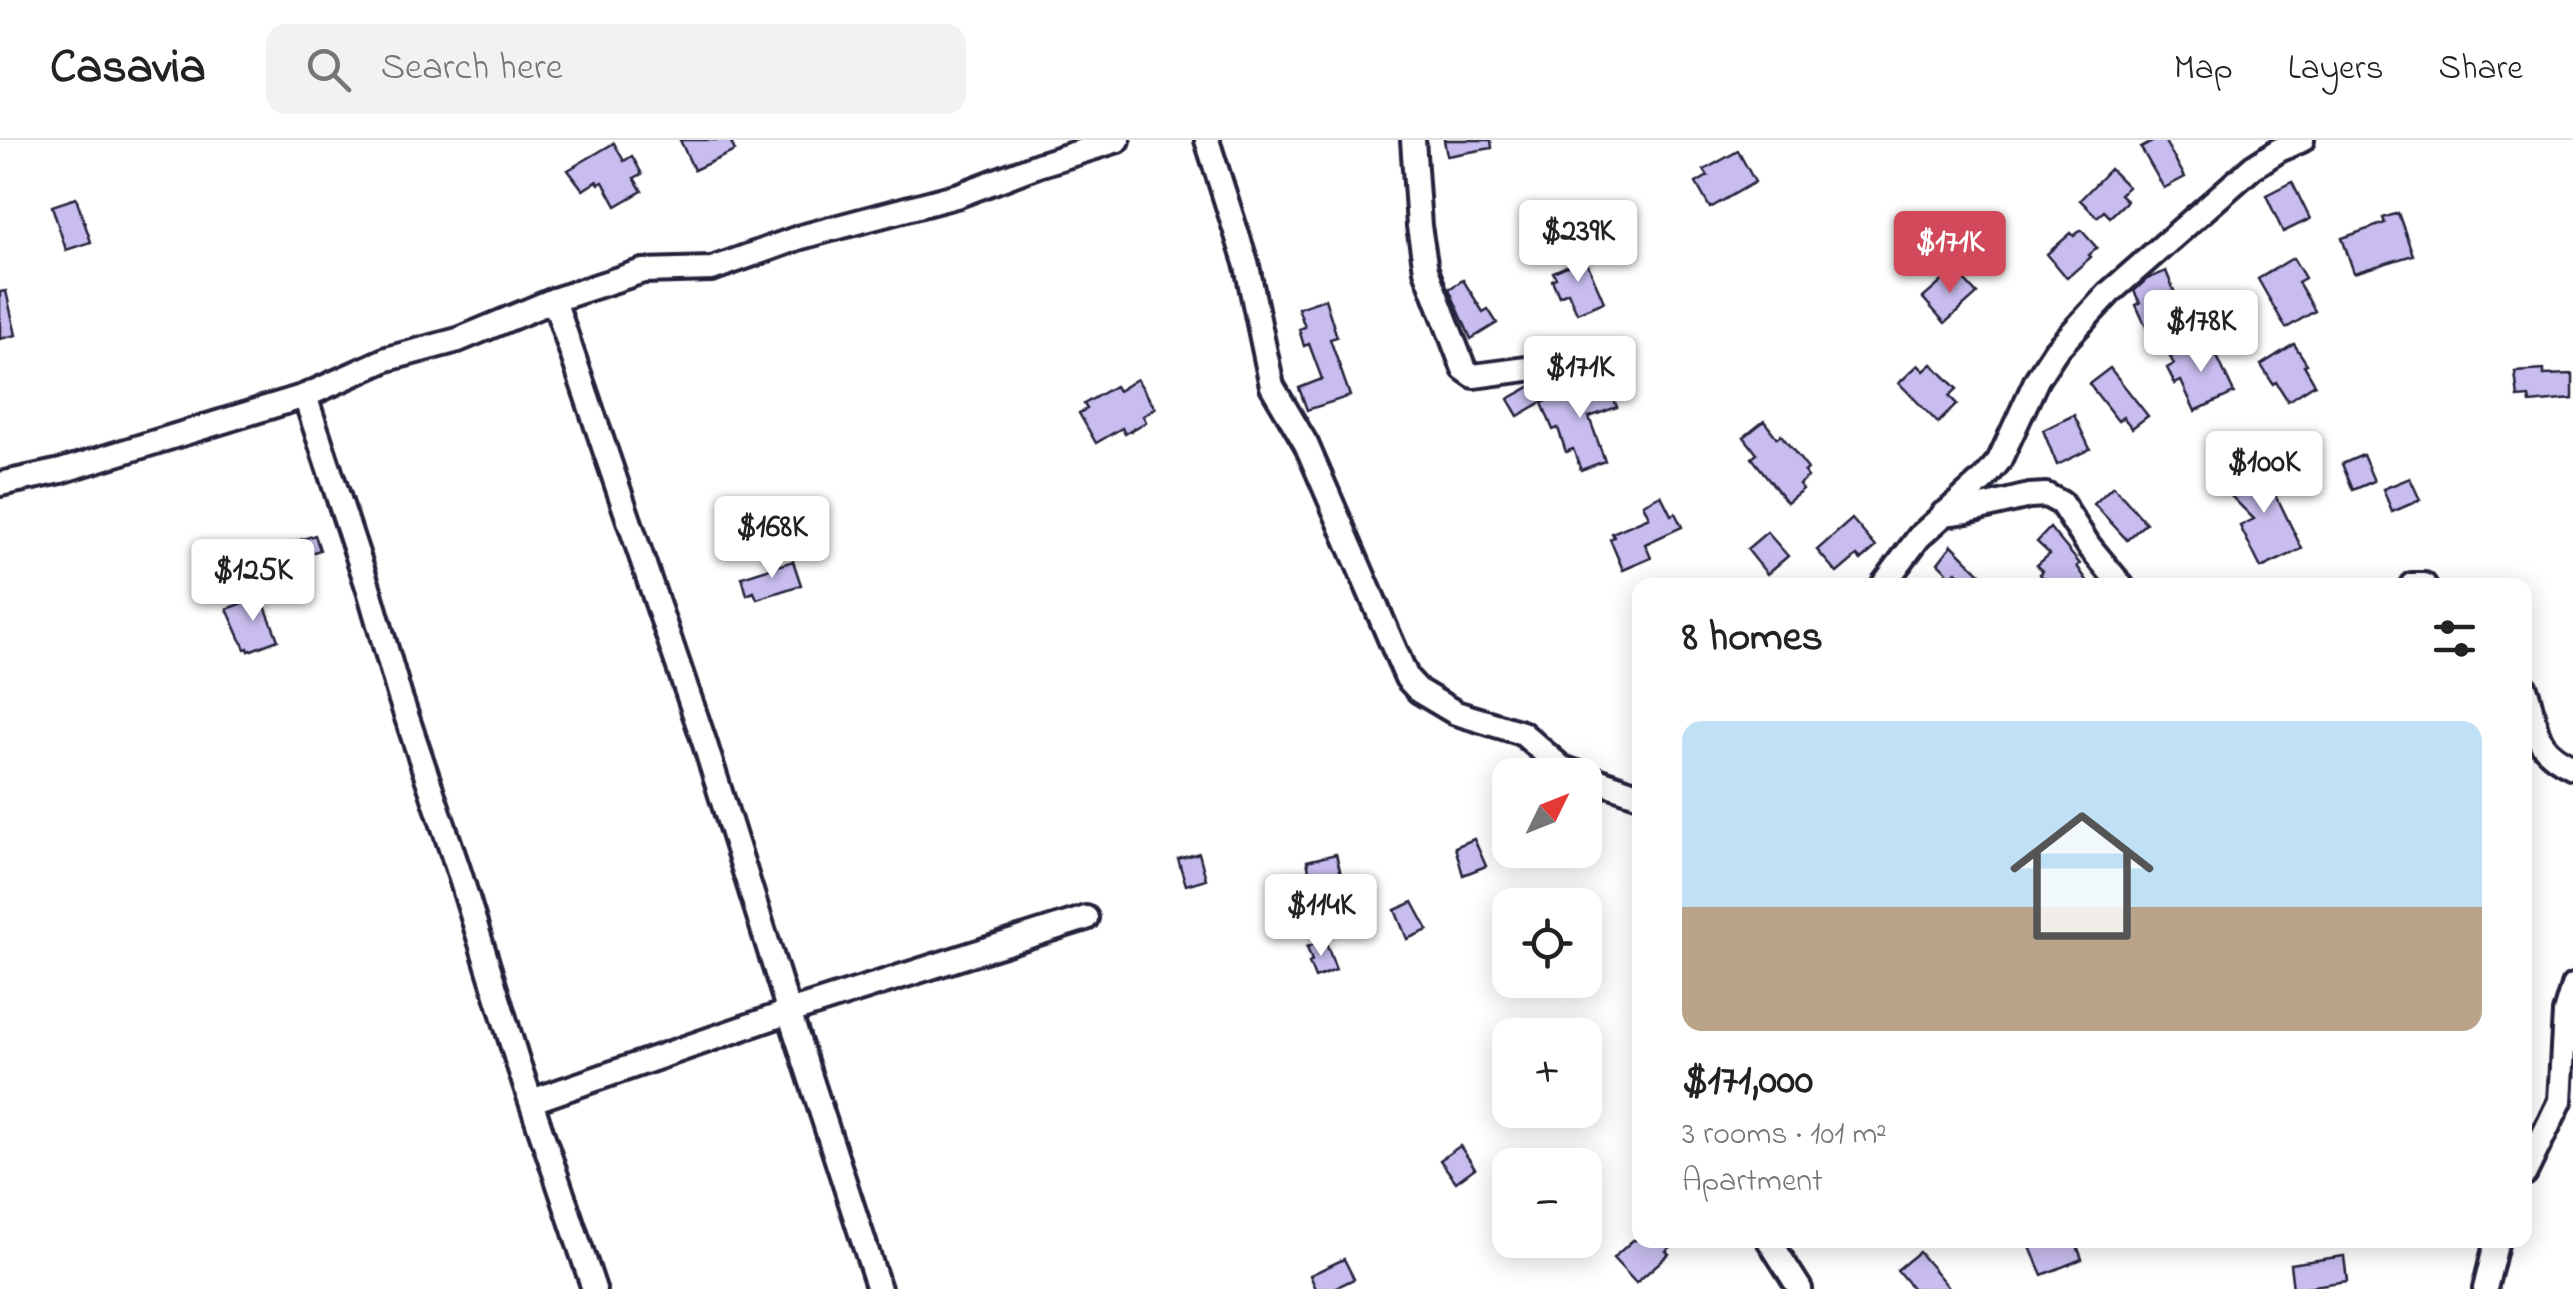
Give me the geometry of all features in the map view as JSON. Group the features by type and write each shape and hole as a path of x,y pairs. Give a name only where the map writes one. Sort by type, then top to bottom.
{"street":[{"path":"0,484 60,471 305,396 387,359 458,340 554,300 643,271 712,269 801,237 959,195 1118,140"},
{"path":"1207,140 1247,266 1272,386 1306,444 1408,678 1418,691 1456,713 1522,733 1551,758"},
{"path":"1413,140 1426,270 1464,369 1474,376 1541,367"},
{"path":"1888,578 1920,537 1999,461 2037,379 2056,350 2109,293 2253,167 2302,140"},
{"path":"554,300 704,741 879,1289"},
{"path":"305,396 594,1289"},
{"path":"1944,514 2046,495 2061,503 2115,578"},
{"path":"2532,722 2547,752 2573,767"},
{"path":"1602,781 1632,792"},
{"path":"532,1101 788,1012 1086,918"},
{"path":"2532,1159 2560,1101 2564,1013 2573,986"},
{"path":"1775,1248 1800,1289"},
{"path":"2485,1289 2495,1248"}],"building":[{"path":"680,140 730,140 735,151 694,170"},
{"path":"1444,140 1491,140 1492,148 1447,156"},
{"path":"2164,140 2185,177 2164,188 2141,148"},
{"path":"614,143 624,161 632,156 642,174 634,178 642,191 616,206 603,182 597,181 583,190 568,170"},
{"path":"1738,151 1755,182 1710,208 1696,183 1708,176 1704,170"},
{"path":"2110,169 2128,187 2120,194 2127,201 2110,217 2104,211 2097,217 2080,200"},
{"path":"2292,182 2310,219 2283,232 2266,195"},
{"path":"76,198 91,242 66,250 52,206"},
{"path":"2398,213 2413,255 2354,273 2342,238 2385,223 2383,218"},
{"path":"2081,230 2097,248 2067,278 2047,254 2071,233 2074,236"},
{"path":"1585,258 1604,302 1577,313 1568,292 1559,296 1553,272"},
{"path":"2293,258 2305,278 2298,282 2315,311 2286,328 2258,279"},
{"path":"1955,270 1977,294 1945,323 1923,298"},
{"path":"2166,271 2185,318 2148,331 2134,291 2147,279"},
{"path":"1463,280 1483,312 1488,309 1497,323 1471,339 1449,289"},
{"path":"6,291 16,335 0,339 0,292"},
{"path":"1325,299 1337,337 1330,339 1350,396 1307,410 1299,388 1322,379 1309,344 1304,346 1299,329 1305,327 1298,308"},
{"path":"2209,339 2234,393 2195,411 2181,381 2175,384 2167,368 2174,364 2170,357"},
{"path":"2294,344 2315,384 2288,401 2261,365"},
{"path":"1932,364 1957,389 1949,396 1957,404 1938,423 1899,383 1918,365 1924,371"},
{"path":"2110,368 2148,416 2132,428 2123,417 2118,421 2089,384"},
{"path":"2544,370 2544,375 2573,374 2573,399 2530,403 2529,397 2518,398 2515,372"},
{"path":"1137,379 1155,408 1143,416 1146,422 1125,434 1122,428 1096,443 1079,413 1087,409 1084,404 1115,386 1118,391"},
{"path":"1537,383 1547,399 1518,416 1508,399"},
{"path":"1608,384 1617,407 1589,417 1605,461 1581,470 1573,449 1566,452 1558,428 1553,430 1542,403 1581,387 1583,393"},
{"path":"2074,415 2090,449 2057,465 2043,430"},
{"path":"1764,421 1777,438 1781,435 1808,469 1804,472 1808,477 1799,484 1803,489 1787,502 1752,458 1757,454 1744,437"},
{"path":"2363,455 2374,481 2353,490 2342,464"},
{"path":"2255,462 2283,485 2275,493 2302,549 2261,568 2240,526 2254,519 2226,491"},
{"path":"2410,478 2420,500 2392,512 2383,489"},
{"path":"2113,486 2146,523 2127,540 2094,504"},
{"path":"1661,495 1682,527 1645,544 1651,558 1623,570 1610,539 1614,537 1612,533 1649,517 1643,504"},
{"path":"1852,519 1876,547 1861,560 1857,556 1837,573 1817,550"},
{"path":"2050,528 2080,564 2077,566 2085,578 2043,578 2037,565 2050,554 2037,542"},
{"path":"1767,532 1788,556 1767,574 1747,549"},
{"path":"315,535 320,550 278,564 273,549"},
{"path":"1952,545 1985,578 1964,578 1956,571 1951,576 1938,563"},
{"path":"793,561 801,585 757,599 754,592 747,595 742,577"},
{"path":"262,598 278,640 249,651 227,609"},
{"path":"1474,839 1486,866 1463,875 1455,847"},
{"path":"1199,853 1206,879 1186,885 1178,859"},
{"path":"1336,854 1341,874 1311,880 1307,861"},
{"path":"1413,902 1428,930 1407,939 1395,910"},
{"path":"1325,940 1336,970 1315,978 1307,947"},
{"path":"1460,1146 1475,1168 1456,1182 1440,1160"},
{"path":"1632,1241 1632,1248 1670,1248 1666,1251 1669,1254 1636,1283 1613,1258"},
{"path":"2030,1248 2078,1248 2082,1259 2042,1275"},
{"path":"1919,1252 1950,1289 1913,1289 1897,1270"},
{"path":"2344,1256 2347,1281 2293,1289 2290,1264"},
{"path":"1344,1259 1354,1279 1333,1289 1316,1289 1310,1275"}]}
